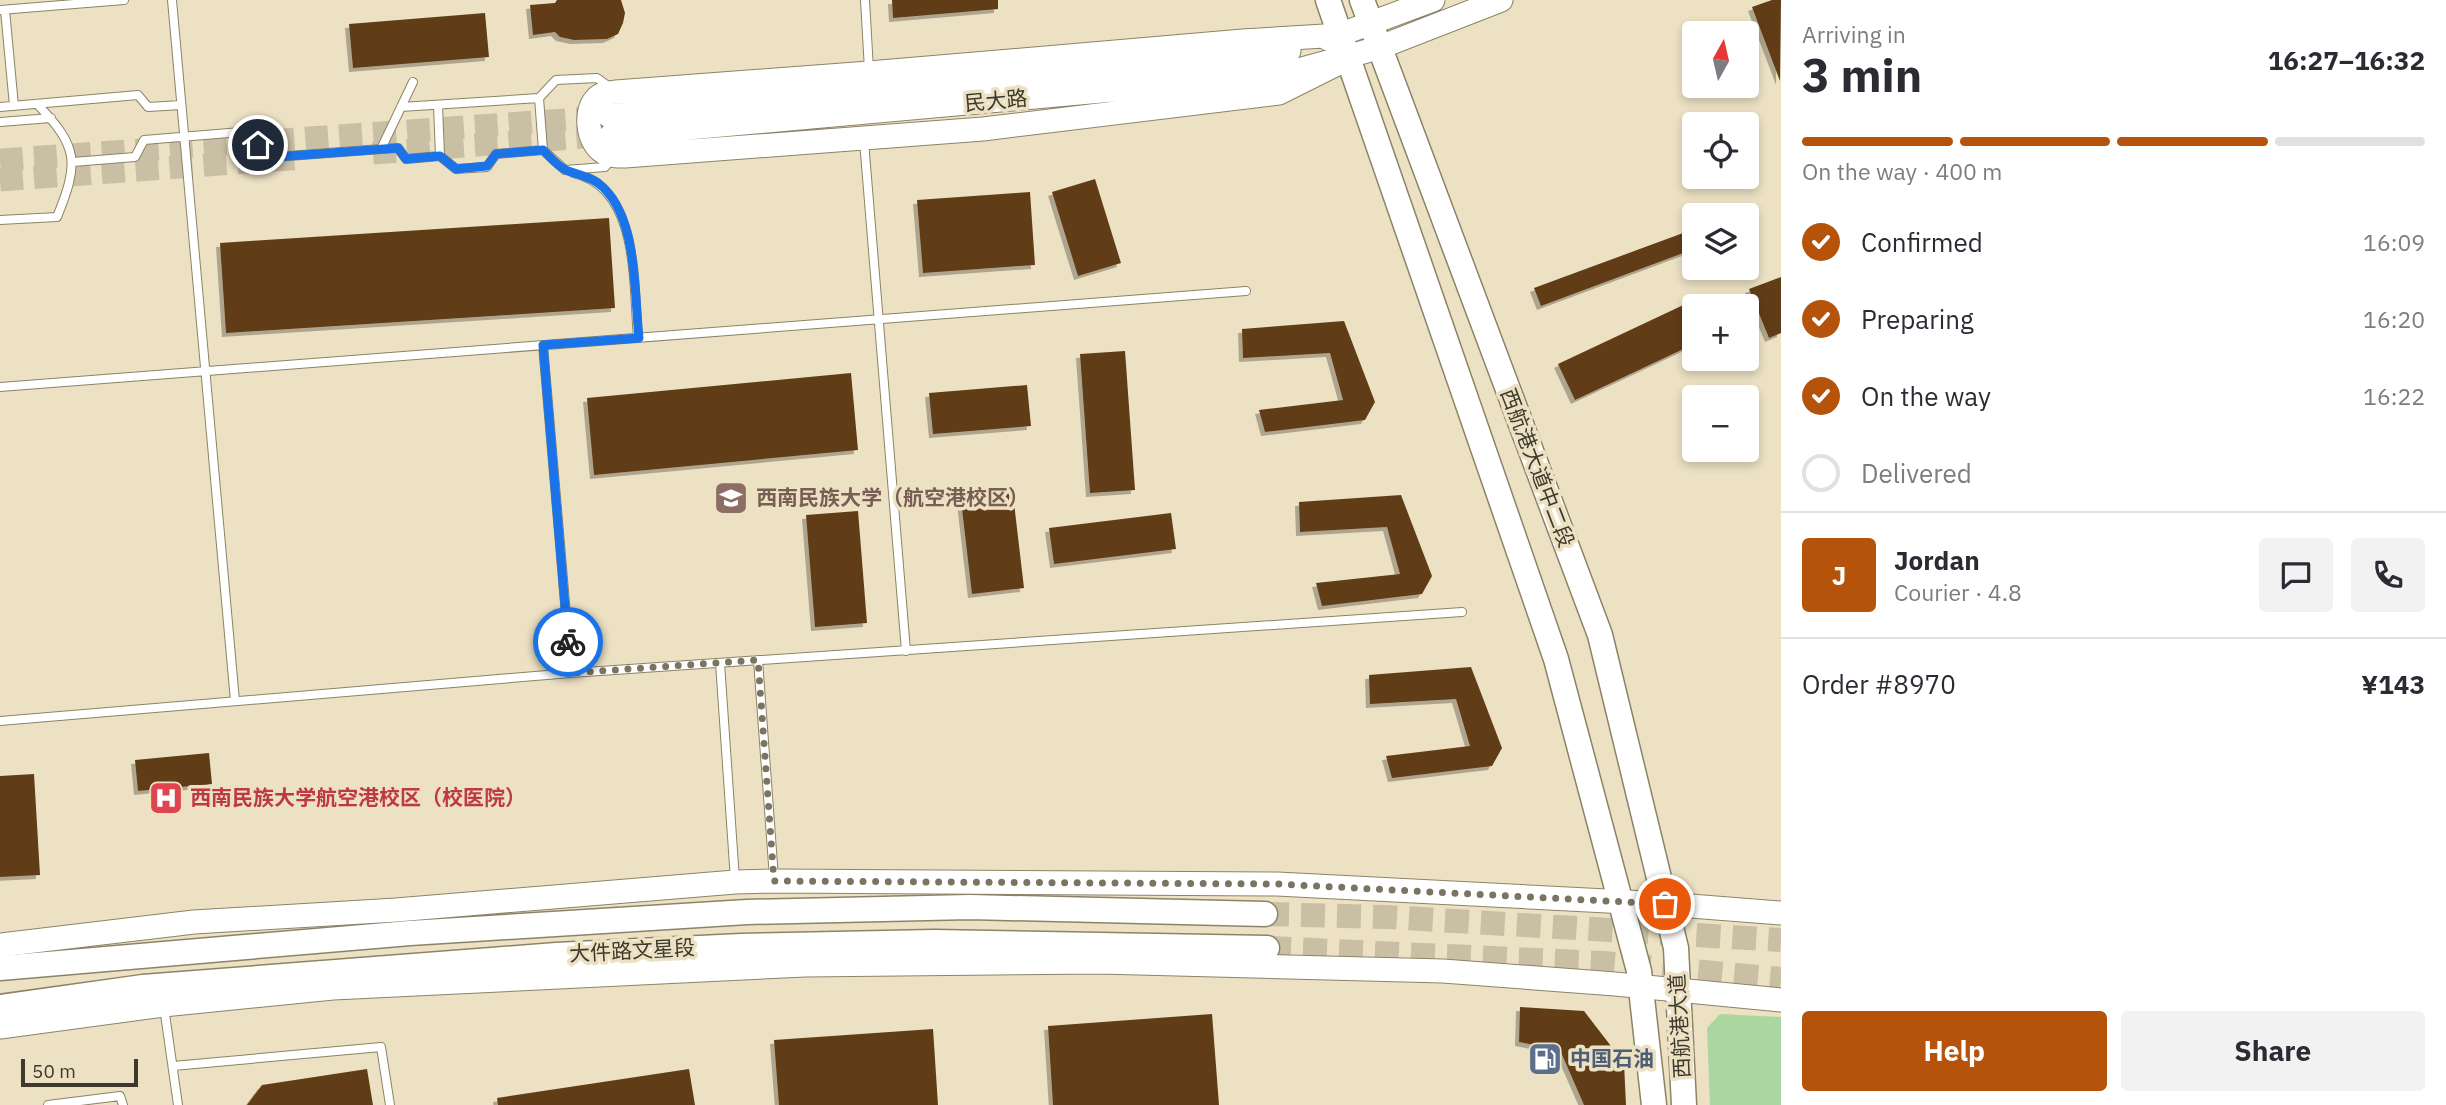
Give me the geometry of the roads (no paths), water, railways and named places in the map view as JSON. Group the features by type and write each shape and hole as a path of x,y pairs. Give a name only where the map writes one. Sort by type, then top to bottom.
{"main road":[{"path":"1328,0 1556,659 1639,971 1654,1105"},
{"name":"西航港大道中二段","path":"1362,0 1600,635 1676,948"},
{"name":"大件路文星段","path":"0,968 410,933 747,912 970,907 1265,914"},
{"name":"大件路文星段","path":"0,1007 143,987 569,954 740,946 934,942 1267,948"},
{"name":"西航港大道","path":"1676,948 1684,1105"}],"street":[{"name":"民大路","path":"1345,46 1370,24 1433,0"},
{"name":"民大路","path":"612,136 1345,46 1378,48 1501,0"},
{"path":"1229,42 1345,46 1279,93 984,129 638,155 612,136 602,151 595,144 589,122 594,101 601,94 616,92 1229,42"},
{"path":"0,945 194,922 396,910 774,881 1277,884 1665,904 1781,913"},
{"path":"0,1027 163,1004 333,988 805,965 1100,962 1443,971 1781,1000"}],"lane":[{"path":"14,106 3,10 124,0"},
{"path":"172,0 235,701"},
{"path":"865,0 869,73"},
{"path":"401,107 539,99 556,80 597,78 616,92"},
{"path":"381,149 413,82"},
{"path":"0,107 138,95 148,107 181,105"},
{"path":"539,99 543,150 565,170 586,175 600,184 615,201 627,227 639,338"},
{"path":"0,220 57,217 69,186 73,162 69,146 51,118 37,104"},
{"path":"438,105 440,156"},
{"path":"0,122 51,118"},
{"path":"73,162 135,157 144,139 241,132 275,157 398,148 406,159 440,156 456,169 487,166 496,154 543,150"},
{"path":"565,170 605,167 612,136"},
{"path":"864,138 906,651"},
{"path":"0,387 1246,291"},
{"path":"543,345 571,673"},
{"path":"0,721 571,673 1462,612"},
{"path":"758,660 774,881"},
{"path":"720,663 735,882"},
{"path":"163,1004 178,1105"},
{"path":"173,1066 381,1047 390,1105"},
{"path":"48,1105 120,1096 123,1105"}],"tunnel":[{"path":"0,160 606,117"},
{"path":"373,153 611,135"},
{"path":"0,180 304,158"},
{"path":"1265,914 1386,917 1781,940"},
{"path":"1267,948 1604,963 1781,979"}],"place":[{"name":"西南民族大学（航空港校区）","path":"731,498"},
{"name":"西南民族大学航空港校区（校医院）","path":"166,798"},
{"name":"中国石油","path":"1545,1059"}]}
